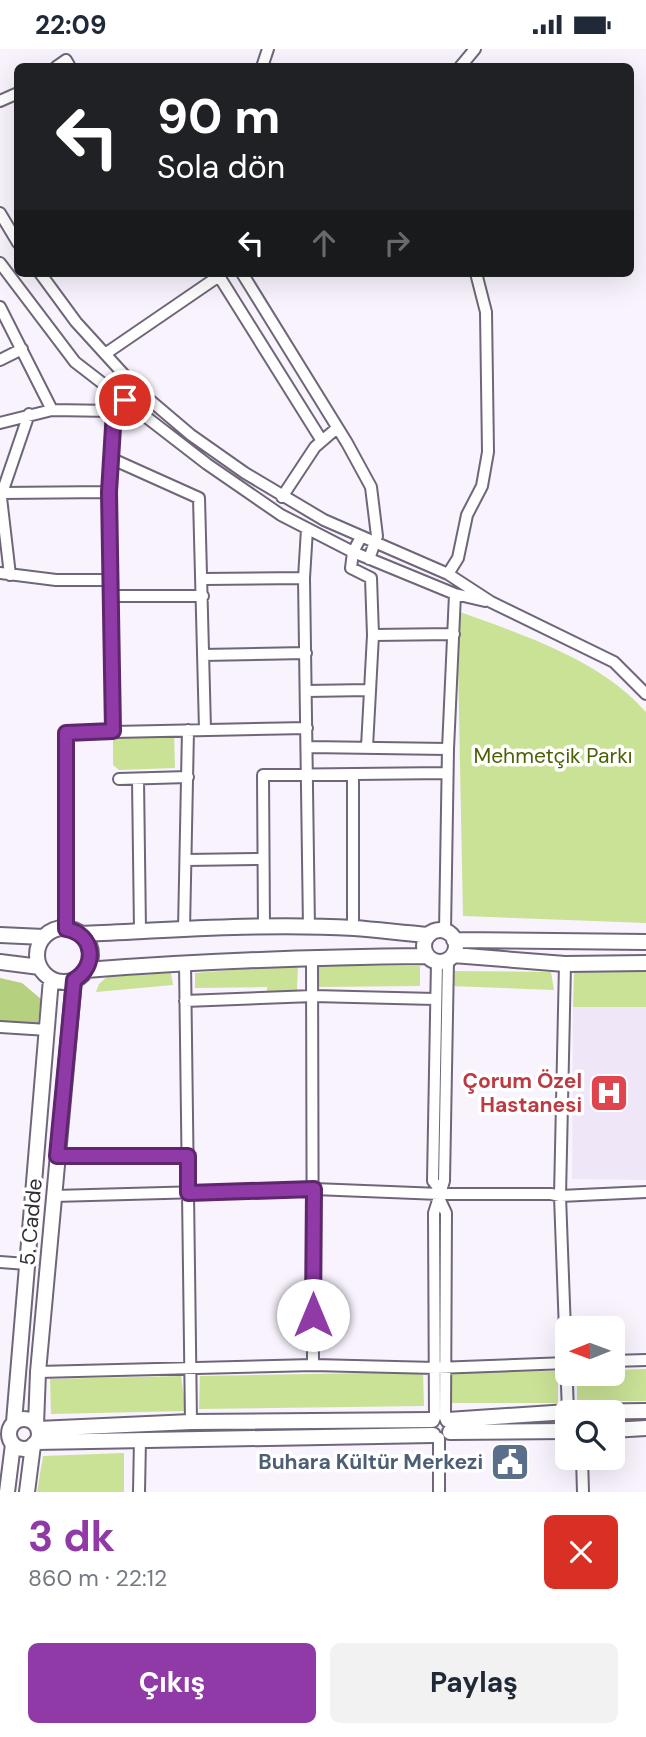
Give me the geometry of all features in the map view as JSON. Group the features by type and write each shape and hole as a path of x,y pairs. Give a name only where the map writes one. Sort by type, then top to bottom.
{"street":[{"path":"463,63 475,49"},
{"path":"0,213 14,236"},
{"path":"0,263 75,362 207,464 281,515 353,552 455,594 491,602"},
{"path":"45,277 76,322 138,390 191,435 282,497 324,520 448,574 491,602 614,662 646,694"},
{"path":"105,354 215,277"},
{"path":"219,277 322,441"},
{"path":"244,277 371,487 376,514 375,543 369,559"},
{"path":"448,574 458,558 467,515 482,486 488,452 486,312 477,277"},
{"path":"0,307 52,409"},
{"path":"0,360 22,349"},
{"path":"113,731 110,458 114,411 125,400"},
{"path":"0,423 52,409 114,411"},
{"path":"29,414 1,492 5,574 55,580 111,580"},
{"path":"282,497 322,441 337,428"},
{"path":"110,458 199,498 205,729"},
{"path":"1,492 109,492"},
{"path":"307,529 304,578 309,928"},
{"path":"361,537 353,552 351,568 371,578 373,635 367,747"},
{"path":"203,579 304,578"},
{"path":"440,1195 444,1181 447,773 455,594"},
{"path":"111,596 203,596"},
{"path":"373,635 454,634"},
{"path":"203,655 306,653"},
{"path":"306,691 369,690"},
{"path":"66,929 66,733 307,728"},
{"path":"184,930 188,730"},
{"path":"308,747 448,749"},
{"path":"264,928 263,775 447,773"},
{"path":"353,774 353,928"},
{"path":"120,779 188,777"},
{"path":"138,779 140,931"},
{"path":"186,860 263,859"},
{"path":"0,935 44,937 58,929 81,934 353,928 429,935"},
{"path":"439,1492 440,1368 446,1213 433,1181 435,999 444,951 436,931 429,935 424,945 444,951 565,964 646,963"},
{"path":"44,937 38,951 40,967 51,979 66,982 74,980 90,963 90,947 81,934"},
{"path":"86,970 646,942"},
{"path":"312,957 313,1365"},
{"path":"0,962 40,967"},
{"path":"184,963 191,1422"},
{"path":"565,964 561,1196 565,1316"},
{"name":"5. Cadde","path":"14,1422 51,979"},
{"name":"5. Cadde","path":"27,1492 36,1435 38,1373 74,980"},
{"path":"185,1002 313,996 435,999"},
{"path":"0,1027 48,1030"},
{"path":"57,1156 188,1156"},
{"path":"54,1196 314,1189 440,1195 551,1193 561,1196 646,1192"},
{"path":"0,1262 27,1264"},
{"path":"625,1361 646,1360"},
{"path":"38,1373 313,1365 440,1368 555,1363"},
{"path":"625,1411 646,1411"},
{"path":"36,1435 140,1439 440,1426 555,1413"},
{"path":"7,1492 13,1444 9,1433 14,1422 26,1419 36,1435"},
{"path":"13,1444 21,1448 36,1435 191,1422 555,1431"},
{"path":"625,1429 646,1428"},
{"path":"139,1492 140,1439"},
{"path":"582,1470 583,1492"}],"shaded area":[{"name":"Çorum Özel Hastanesi","path":"573,1007 646,1007 646,1180 572,1179"}],"green space":[{"name":"Mehmetçik Parkı","path":"457,611 533,639 583,663 627,693 646,712 646,923 463,916"},
{"path":"113,733 174,733 175,768 119,770 113,765"},
{"path":"298,965 297,991 267,992 267,987 195,988 195,973"},
{"path":"317,965 420,966 420,986 318,987"},
{"path":"450,971 551,972 554,990 450,986"},
{"path":"574,972 646,972 646,1007 573,1007"},
{"path":"171,973 173,985 96,992 99,984 107,977"},
{"path":"0,978 22,983 41,999 38,1023 0,1021"},
{"path":"646,1369 646,1401 577,1400 577,1386 625,1386 625,1370"},
{"path":"555,1371 558,1400 555,1400 555,1403 450,1403 450,1372"},
{"path":"423,1372 424,1406 199,1409 200,1376"},
{"path":"181,1376 186,1411 51,1414 50,1379"},
{"path":"124,1453 124,1492 37,1492 43,1456"}],"place":[{"name":"Çorum Özel Hastanesi","path":"609,1093"},
{"name":"Buhara Kültür Merkezi","path":"510,1462"}],"route":[{"path":"125,400 114,411 110,458 113,731 66,733 66,929 81,934 90,947 91,955 86,970 74,980 57,1156 188,1156 188,1193 314,1189 313,1315"}]}
